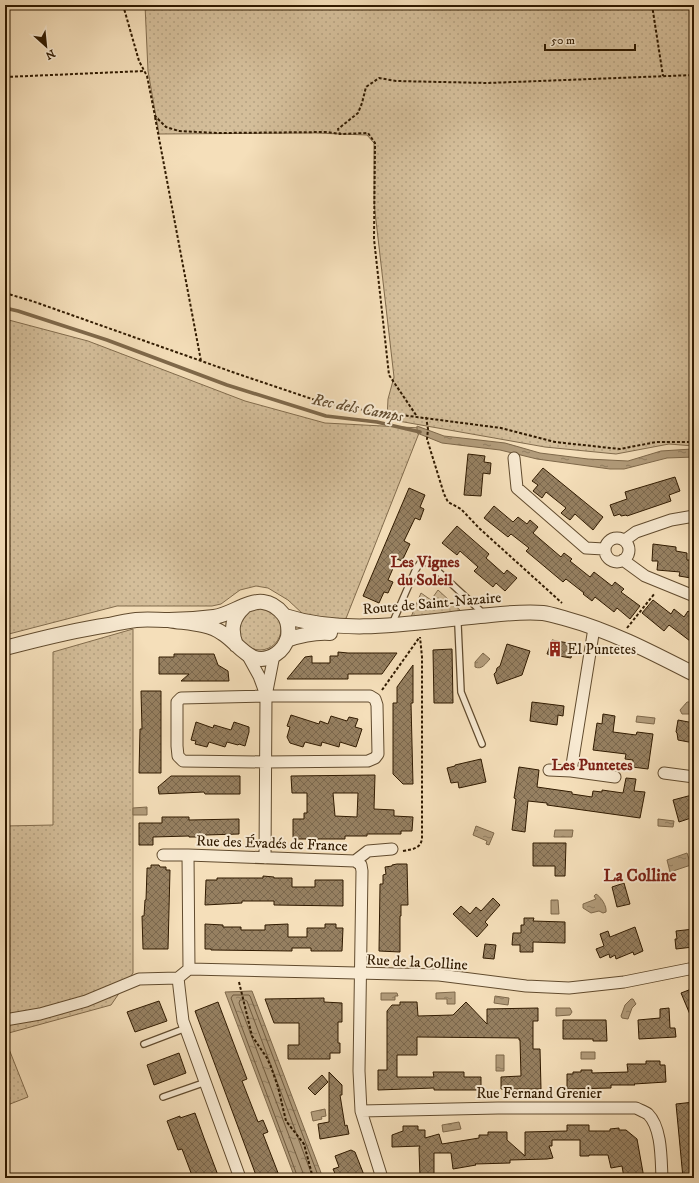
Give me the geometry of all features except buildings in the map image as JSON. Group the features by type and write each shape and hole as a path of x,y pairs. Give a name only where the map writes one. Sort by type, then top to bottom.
{"street":[{"path":"514,458 518,488 586,548 604,549"},
{"path":"625,540 636,532 671,520 694,516"},
{"path":"616,537 625,540 629,548 628,553 623,560 618,562 608,558 604,549 608,541 616,537"},
{"path":"623,560 645,576 694,596"},
{"path":"5,648 98,626 136,620 169,620 217,617 253,603 262,602 271,604 279,609 285,616 289,632 284,646 274,655 265,658 256,658 248,656 222,633 208,626 169,620"},
{"path":"236,645 233,637 233,624 238,613 244,607"},
{"name":"Route de Saint-Nazaire","path":"285,616 313,624 341,627 366,627 486,615 544,613 588,625 694,674"},
{"name":"Route de Saint-Nazaire","path":"287,640 305,634 320,632 419,633 458,625 512,620 538,620 588,625"},
{"path":"571,771 588,625"},
{"path":"265,858 266,696 274,655"},
{"path":"248,656 259,676 266,696"},
{"path":"370,696 375,699 377,705 378,754 368,761 183,761 178,756 176,746 177,702 181,698 370,696"},
{"path":"549,770 571,771 615,777"},
{"path":"664,773 694,777"},
{"name":"Rue des Évadés de France","path":"355,861 368,851 392,849"},
{"name":"Rue des Évadés de France","path":"162,855 355,861 361,865 362,868 360,974"},
{"name":"Rue des Évadés de France","path":"188,855 189,969"},
{"name":"Rue de la Colline","path":"189,969 439,976 526,986 569,988 624,982 694,968"},
{"path":"5,1020 40,1014 86,1001 139,979 178,978 189,969"},
{"path":"360,974 359,1071 361,1111 382,1178"},
{"path":"178,978 186,1028 240,1178"},
{"name":"Rue Fernand Grenier","path":"361,1111 498,1108 636,1108 648,1114 656,1127 659,1140 662,1178"}],"lane":[{"path":"392,624 415,571 420,563 424,562 429,563 486,615"},
{"path":"458,625 461,692 482,744"},
{"path":"144,1044 186,1028"},
{"path":"163,1097 206,1082"}],"path":[{"path":"123,5 138,61 147,76 201,361"},
{"path":"652,5 663,76"},
{"path":"5,77 144,71"},
{"path":"340,134 338,129 358,113 366,87 379,78 396,81 488,83 694,75"},
{"path":"155,116 166,127 179,131 219,133 327,132 340,134 368,134 375,143 374,240 389,375 417,416"},
{"path":"5,293 32,301 315,400 355,409 502,428 555,442 620,449 656,442 694,442"},
{"path":"426,417 428,430 427,438 444,494 448,502 460,509 538,582"},
{"path":"632,621 662,584"},
{"path":"375,699 419,633"},
{"path":"392,849 396,853 416,849 421,844 422,839 422,657 419,633"},
{"path":"236,971 252,1036 267,1058 271,1067 278,1087 286,1121 304,1144 313,1178"}],"shaded area":[{"path":"145,5 694,5 694,446 669,444 616,454 545,447 387,419 388,399 394,377 374,203 374,143 367,135 315,133 159,134 148,71"},
{"path":"5,319 88,341 245,401 325,423 421,428 345,621 304,615 288,600 268,588 256,586 240,590 221,604 212,606 117,606 5,635"},
{"path":"438,590 461,611 411,617 421,593 431,600"},
{"path":"256,608 264,608 272,611 278,617 281,629 278,641 272,647 264,650 256,650 248,647 242,641 239,633 239,625 242,617 248,611"},
{"path":"133,629 133,973 111,1005 5,1034 5,826 53,825 53,652"},
{"path":"5,1039 28,1097 5,1106"}],"water":[{"path":"417,426 444,436 505,443 540,453 588,459 628,461 661,451 692,449 694,449 694,457 667,458 624,469 610,469 537,459 500,450 442,443 417,433"},
{"path":"483,653 490,659 485,665 477,668 475,667 475,662"},
{"path":"687,702 694,702 694,713 682,714 680,710"},
{"path":"637,716 655,718 654,724 636,722"},
{"path":"147,807 147,815 133,815 133,808"},
{"path":"658,819 674,821 673,827 658,826"},
{"path":"476,826 494,833 489,845 486,844 487,841 473,835"},
{"path":"555,830 573,830 572,837 554,837"},
{"path":"687,853 691,865 670,872 667,860"},
{"path":"596,894 600,897 606,907 606,912 603,913 599,911 591,913 583,908 583,904 596,899 594,896"},
{"path":"551,900 558,900 559,914 551,914"},
{"path":"252,991 323,1178 295,1178 225,992"},
{"path":"455,992 455,1004 447,1004 447,999 436,999 436,993"},
{"path":"381,993 397,993 398,996 395,996 395,1000 381,1000"},
{"path":"495,996 509,998 508,1005 494,1003"},
{"path":"633,999 636,1004 632,1008 628,1019 622,1018 621,1016 625,1005"},
{"path":"556,1008 570,1008 572,1012 570,1015 556,1016"},
{"path":"581,1052 595,1052 595,1059 581,1059"},
{"path":"496,1055 504,1055 504,1071 496,1071"},
{"path":"325,1109 326,1116 321,1117 322,1119 313,1121 311,1112"},
{"path":"459,1122 461,1129 443,1132 442,1125"}],"waterway":[{"name":"Rec dels Camps","path":"5,308 107,340 227,385 326,416 377,422 420,432"}],"place":[{"name":"El Puntetes","path":"555,649"}],"district":[{"name":"Les Vignes du Soleil","path":"425,570"},
{"name":"Les Puntetes","path":"592,764"},
{"name":"La Colline","path":"640,875"}]}
